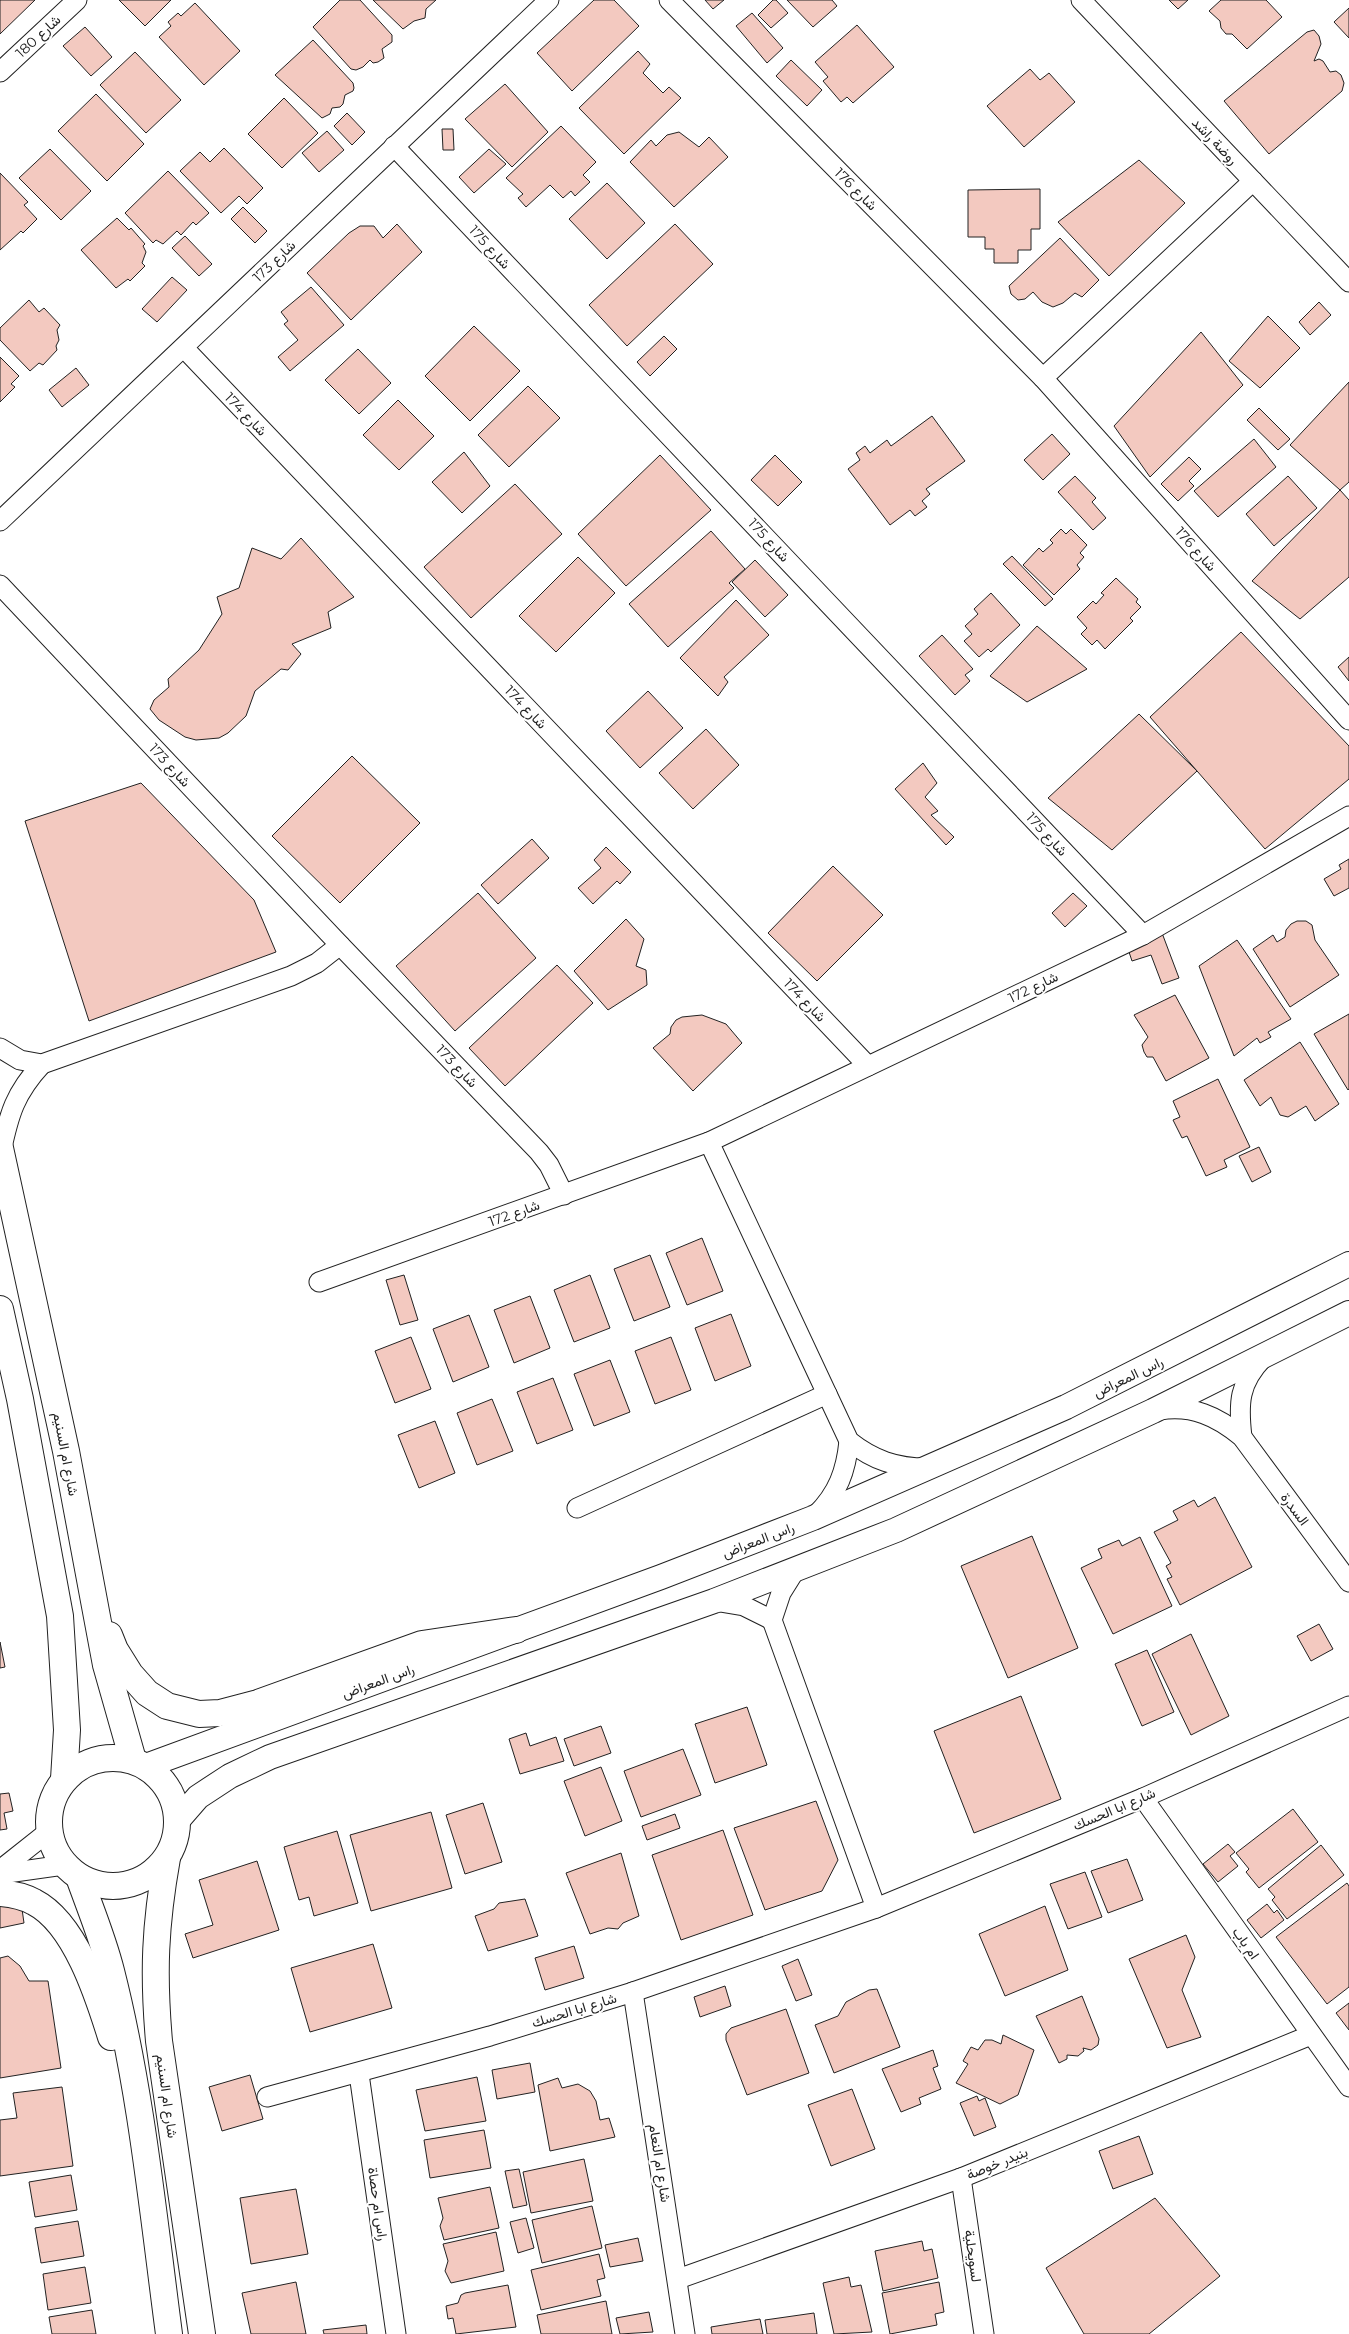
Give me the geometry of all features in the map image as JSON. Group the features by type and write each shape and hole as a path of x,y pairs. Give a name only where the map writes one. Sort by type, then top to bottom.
{"main road":[{"name":"شارع ام السنيم","path":"1,1150 66,1451 90,1586 114,1701 140,1763"},
{"path":"0,1309 20,1398 60,1616 67,1730 64,1779"},
{"path":"90,1586 115,1650 130,1674 147,1693 168,1706 199,1714 220,1713 258,1703 422,1644 516,1630"},
{"path":"71,1871 97,1885 110,1886 136,1882 154,1872 167,1858 175,1840 178,1820 175,1804 169,1789 159,1776 140,1763 115,1757 96,1760 79,1767 64,1779 54,1795 48,1813 48,1832 54,1849 71,1871 110,1969 143,2141 169,2334"},
{"name":"شارع ام السنيم","path":"167,1858 157,1915 155,1992 159,2041 202,2334"},
{"path":"0,1893 18,1896 35,1902 49,1912 76,1950 98,1998 143,2141"}],"street":[{"name":"شارع 180","path":"0,72 77,0"},
{"name":"شارع 173","path":"0,521 549,0"},
{"name":"شارع 176","path":"669,0 1043,378 1349,720"},
{"name":"روضة راشد","path":"1080,0 1349,282"},
{"name":"شارع 175","path":"394,146 1143,935"},
{"path":"1043,378 1253,181"},
{"name":"شارع 174","path":"184,348 868,1066"},
{"name":"شارع 173","path":"0,585 340,945 539,1152 549,1165 564,1195"},
{"name":"شارع 172","path":"319,1282 709,1142 1143,935 1349,816"},
{"path":"0,1048 20,1060 42,1064 291,976 318,963 340,945"},
{"path":"1,1150 11,1108 18,1092 42,1064"},
{"path":"709,1142 849,1441 867,1455 888,1464 910,1468 931,1468"},
{"name":"راس المعراض","path":"140,1763 661,1578 813,1518 1066,1408 1349,1264"},
{"path":"178,1820 198,1797 230,1776 270,1757 714,1601 896,1530 1153,1411 1349,1312"},
{"name":"السدرة","path":"1242,1437 1239,1413 1242,1391 1251,1371 1266,1355"},
{"path":"577,1508 827,1394"},
{"name":"السدرة","path":"1153,1411 1172,1408 1191,1409 1209,1414 1226,1423 1242,1437 1349,1582"},
{"path":"813,1518 828,1502 840,1484 847,1463 849,1441"},
{"path":"796,1569 781,1593 772,1620 876,1908"},
{"path":"714,1601 744,1606 772,1620"},
{"name":"شارع ابا الحسك","path":"267,2097 359,2074 633,1992 876,1908 1143,1798 1349,1706"},
{"name":"ام باب","path":"1143,1798 1349,2087"},
{"path":"0,1870 48,1832"},
{"path":"0,1874 71,1871"},
{"name":"شارع ام النعام","path":"633,1992 685,2334"},
{"name":"بنيدر خوصة","path":"678,2279 961,2178 1311,2035"},
{"name":"راس ام حصاة","path":"359,2074 396,2334"},
{"name":"لسويحلية","path":"961,2178 984,2334"}],"building":[{"path":"0,0 35,0 0,34"},
{"path":"119,0 171,0 145,26"},
{"path":"340,0 360,0 392,35 392,42 382,49 384,58 373,63 370,60 363,67 356,70 351,69 313,27"},
{"path":"373,0 436,0 426,9 425,18 414,21 403,29"},
{"path":"594,0 614,0 639,26 572,91 537,53"},
{"path":"705,0 724,0 713,9"},
{"path":"773,0 776,0 788,13 771,28 758,15"},
{"path":"787,0 832,0 837,6 813,27"},
{"path":"1169,0 1188,0 1178,9"},
{"path":"1221,0 1266,0 1282,17 1247,49 1232,34 1226,34 1221,28 1220,21 1209,11"},
{"path":"195,3 240,51 204,85 159,37 171,26 168,22 178,13 181,16"},
{"path":"1349,8 1349,38 1334,22"},
{"path":"752,13 783,48 767,63 736,26"},
{"path":"857,25 894,67 853,103 847,97 841,102 823,81 828,77 815,62"},
{"path":"85,27 112,57 91,76 63,46"},
{"path":"1314,30 1319,36 1321,44 1314,61 1319,59 1323,61 1330,72 1336,71 1341,75 1344,83 1342,91 1269,154 1224,101 1307,32"},
{"path":"313,40 353,83 354,88 353,91 345,95 343,104 340,107 332,108 330,114 322,118 275,75"},
{"path":"638,51 650,64 643,73 663,93 669,87 681,98 624,154 579,108"},
{"path":"135,52 181,100 146,133 100,85"},
{"path":"791,60 822,90 807,106 776,76"},
{"path":"1030,69 1040,80 1049,73 1075,102 1024,147 987,106"},
{"path":"505,84 548,132 512,167 465,119"},
{"path":"96,94 144,144 107,181 58,131"},
{"path":"284,98 318,133 282,168 248,134"},
{"path":"347,113 365,132 352,145 334,126"},
{"path":"561,126 596,162 583,175 590,182 575,196 571,191 563,198 550,185 526,207 518,198 523,194 506,178"},
{"path":"442,129 453,129 454,150 443,150"},
{"path":"327,131 344,150 319,172 302,153"},
{"path":"679,132 699,147 709,137 728,157 674,207 630,162 651,140 656,146 667,135"},
{"path":"224,148 263,188 247,204 239,196 221,213 180,171 200,152 210,162"},
{"path":"50,149 91,191 61,220 19,178"},
{"path":"489,149 506,164 474,193 459,177"},
{"path":"1139,160 1185,203 1109,276 1058,222"},
{"path":"168,171 209,213 196,225 193,222 181,235 177,231 163,244 156,240 153,243 125,213"},
{"path":"0,173 28,202 24,205 37,219 23,233 21,231 0,250"},
{"path":"607,183 645,223 607,259 569,219"},
{"path":"1040,189 1040,229 1031,229 1031,250 1018,250 1018,263 994,263 994,249 985,249 985,237 968,237 968,190"},
{"path":"243,207 267,231 255,243 231,219"},
{"path":"117,218 129,230 131,228 145,244 143,246 146,252 142,263 145,266 130,281 128,279 116,288 81,250"},
{"path":"397,224 422,252 351,320 307,273 349,233 360,226 374,226 383,238"},
{"path":"675,224 713,264 627,346 589,305"},
{"path":"185,236 212,264 199,276 172,248"},
{"path":"1060,238 1099,280 1082,297 1075,293 1063,303 1053,307 1042,302 1033,292 1025,299 1018,300 1011,294 1009,286"},
{"path":"172,277 187,290 157,322 142,309"},
{"path":"311,287 344,325 290,371 278,357 298,340 284,324 288,321 281,312"},
{"path":"29,300 39,312 44,308 60,325 57,330 59,340 56,346 57,350 43,365 39,363 30,371 0,340 0,328"},
{"path":"1319,302 1331,315 1310,335 1299,322"},
{"path":"1268,316 1300,348 1260,388 1229,361"},
{"path":"474,326 520,371 470,421 425,376"},
{"path":"1201,332 1243,385 1150,477 1114,426"},
{"path":"664,336 677,349 650,376 637,362"},
{"path":"358,349 391,383 359,414 325,380"},
{"path":"0,357 19,376 11,384 15,387 0,402"},
{"path":"76,368 89,385 62,407 49,390"},
{"path":"1349,382 1349,482 1340,490 1290,445"},
{"path":"528,386 560,418 509,467 478,435"},
{"path":"398,400 434,436 399,470 363,435"},
{"path":"1259,408 1290,439 1278,450 1247,420"},
{"path":"932,416 965,461 926,489 930,494 922,501 927,507 915,516 910,510 890,525 848,469 860,460 856,453 865,446 870,453 887,440 891,446"},
{"path":"1052,434 1070,454 1043,480 1024,460"},
{"path":"1254,439 1276,467 1218,517 1194,491"},
{"path":"464,452 490,486 462,513 432,482"},
{"path":"660,455 711,510 626,586 578,534"},
{"path":"775,455 802,482 778,506 751,480"},
{"path":"1189,457 1201,469 1189,481 1194,486 1178,501 1161,484"},
{"path":"1075,476 1096,498 1092,502 1106,518 1093,530 1058,492"},
{"path":"1288,476 1317,508 1274,546 1246,514"},
{"path":"515,484 562,534 471,618 424,567"},
{"path":"1340,490 1349,500 1349,577 1300,619 1252,581"},
{"path":"1061,529 1066,534 1071,529 1087,545 1080,553 1084,557 1077,565 1080,569 1054,595 1023,565 1039,548 1043,552 1053,543 1050,540"},
{"path":"711,531 745,569 729,583 734,588 668,647 629,604"},
{"path":"301,538 354,597 328,612 331,628 292,644 301,654 288,670 281,669 255,691 246,716 228,733 219,738 196,740 185,737 159,720 150,709 154,700 169,687 168,679 199,650 222,614 217,597 239,588 252,548 281,559"},
{"path":"1012,556 1053,599 1045,606 1003,564"},
{"path":"578,557 615,593 556,652 519,616"},
{"path":"755,560 788,595 765,617 732,582"},
{"path":"1116,578 1138,599 1136,602 1141,607 1130,618 1133,621 1105,649 1097,640 1092,645 1081,634 1087,628 1077,617 1093,601 1096,604 1104,595 1101,593"},
{"path":"991,593 1020,625 991,652 988,649 979,657 964,641 972,634 965,626 978,614 974,609"},
{"path":"736,600 769,635 724,677 728,682 718,696 680,658"},
{"path":"1037,626 1087,669 1027,702 990,676"},
{"path":"1241,632 1349,746 1349,779 1265,849 1150,717"},
{"path":"942,635 973,669 965,675 970,681 955,695 919,656"},
{"path":"1349,657 1349,681 1338,667"},
{"path":"648,691 683,728 640,768 606,731"},
{"path":"1139,714 1197,771 1112,850 1048,798"},
{"path":"706,729 739,765 693,809 659,773"},
{"path":"352,756 420,823 340,903 272,836"},
{"path":"923,763 937,783 925,797 938,811 931,815 954,837 946,845 895,789"},
{"path":"141,783 254,900 276,952 89,1021 25,821"},
{"path":"532,839 549,858 498,904 481,885"},
{"path":"606,847 631,872 620,884 617,881 593,904 578,888 601,868 594,860"},
{"path":"1349,859 1349,888 1334,896 1324,879 1341,869 1339,865"},
{"path":"833,866 883,915 817,981 768,933"},
{"path":"478,893 536,958 455,1031 396,966"},
{"path":"1073,893 1087,906 1065,927 1052,913"},
{"path":"626,919 644,939 636,966 646,970 647,985 608,1010 574,971"},
{"path":"1297,921 1306,921 1312,925 1315,940 1339,975 1290,1007 1253,949 1273,935 1277,942 1285,937 1286,930"},
{"path":"1162,933 1179,978 1162,984 1151,955 1132,961 1127,946"},
{"path":"1237,940 1291,1019 1268,1032 1271,1037 1260,1043 1257,1038 1234,1056 1199,966"},
{"path":"557,965 593,1003 505,1086 469,1048"},
{"path":"1175,995 1209,1058 1166,1081 1153,1057 1147,1057 1144,1052 1142,1045 1148,1037 1134,1015"},
{"path":"1349,1014 1349,1089 1348,1090 1314,1034"},
{"path":"702,1015 726,1024 742,1043 693,1091 653,1048 670,1034 671,1027 676,1020 682,1017"},
{"path":"1300,1042 1339,1104 1315,1121 1306,1106 1288,1117 1280,1115 1271,1097 1260,1106 1244,1080"},
{"path":"1218,1079 1250,1147 1224,1160 1227,1167 1206,1176 1187,1136 1182,1138 1173,1120 1180,1117 1173,1101"},
{"path":"1259,1147 1271,1172 1252,1182 1239,1156"},
{"path":"702,1238 723,1291 687,1305 666,1253"},
{"path":"650,1255 670,1307 634,1321 614,1269"},
{"path":"404,1275 418,1320 400,1325 386,1280"},
{"path":"590,1275 610,1328 574,1342 554,1290"},
{"path":"530,1296 550,1348 514,1363 494,1310"},
{"path":"731,1314 751,1366 715,1381 695,1328"},
{"path":"469,1315 489,1367 453,1382 433,1329"},
{"path":"411,1337 431,1389 395,1403 375,1351"},
{"path":"671,1337 691,1390 655,1404 635,1351"},
{"path":"610,1360 630,1412 594,1426 574,1374"},
{"path":"553,1378 573,1430 537,1444 517,1392"},
{"path":"492,1399 513,1451 477,1465 457,1413"},
{"path":"435,1421 455,1473 419,1488 398,1435"},
{"path":"1215,1497 1252,1567 1180,1605 1167,1579 1172,1577 1166,1566 1171,1563 1154,1532 1178,1520 1173,1511 1194,1500 1198,1507"},
{"path":"1032,1536 1078,1648 1008,1678 961,1566"},
{"path":"1140,1537 1172,1606 1113,1634 1081,1568 1102,1558 1098,1549 1119,1540 1122,1546"},
{"path":"1319,1624 1333,1649 1311,1661 1297,1636"},
{"path":"1191,1634 1229,1716 1191,1735 1152,1654"},
{"path":"0,1642 5,1667 0,1668"},
{"path":"1147,1650 1174,1712 1142,1726 1115,1664"},
{"path":"1021,1696 1061,1799 974,1833 934,1731"},
{"path":"747,1707 767,1765 715,1783 695,1724"},
{"path":"601,1726 611,1753 574,1766 564,1739"},
{"path":"526,1733 530,1746 556,1737 564,1761 520,1774 509,1739"},
{"path":"683,1749 701,1795 641,1817 624,1771"},
{"path":"601,1767 622,1821 585,1836 564,1781"},
{"path":"9,1793 13,1811 4,1813 7,1829 0,1830 0,1794"},
{"path":"816,1801 838,1860 822,1891 765,1910 734,1828"},
{"path":"483,1803 502,1862 465,1874 446,1815"},
{"path":"1293,1809 1318,1842 1259,1888 1246,1872 1249,1869 1236,1853"},
{"path":"431,1812 452,1888 371,1911 350,1835"},
{"path":"675,1814 680,1828 647,1840 642,1826"},
{"path":"723,1830 753,1915 681,1940 652,1855"},
{"path":"337,1831 358,1903 314,1916 309,1897 299,1900 284,1847"},
{"path":"1228,1844 1235,1852 1230,1856 1238,1866 1218,1882 1203,1864"},
{"path":"1321,1845 1344,1875 1287,1919 1272,1900 1275,1897 1268,1889"},
{"path":"621,1853 639,1916 623,1923 618,1929 608,1928 590,1934 566,1873"},
{"path":"1127,1859 1143,1900 1108,1913 1091,1871"},
{"path":"257,1861 279,1930 193,1958 185,1934 213,1925 199,1880"},
{"path":"1085,1872 1102,1917 1068,1929 1050,1884"},
{"path":"1347,1883 1349,1886 1349,1987 1327,2004 1276,1937"},
{"path":"525,1899 538,1936 488,1951 475,1916 494,1909 499,1903"},
{"path":"21,1902 24,1923 0,1928 0,1906"},
{"path":"1267,1904 1274,1913 1277,1910 1284,1920 1261,1938 1247,1920"},
{"path":"1045,1906 1068,1970 1005,1996 979,1934"},
{"path":"1186,1935 1195,1957 1182,1990 1201,2037 1167,2048 1129,1959"},
{"path":"373,1944 392,2008 310,2032 291,1968"},
{"path":"574,1946 584,1978 545,1990 535,1958"},
{"path":"8,1956 20,1966 29,1981 48,1981 61,2068 0,2078 0,1958"},
{"path":"798,1959 812,1995 796,2001 782,1966"},
{"path":"725,1986 731,2006 700,2017 694,1997"},
{"path":"877,1989 900,2047 834,2073 815,2025 838,2016 846,2002 869,1990"},
{"path":"1082,1996 1099,2039 1098,2045 1091,2050 1083,2048 1084,2051 1078,2056 1067,2055 1067,2059 1059,2063 1036,2016"},
{"path":"1349,2003 1349,2030 1336,2013"},
{"path":"786,2009 809,2073 747,2095 726,2040 726,2034 731,2028"},
{"path":"1003,2035 1034,2050 1018,2095 1000,2104 956,2083 968,2064 963,2061 971,2047 978,2050 985,2040 992,2040 1001,2044"},
{"path":"933,2050 938,2066 933,2068 941,2089 919,2098 921,2104 901,2112 882,2069"},
{"path":"530,2063 535,2092 497,2099 492,2070"},
{"path":"250,2075 263,2119 222,2131 209,2087"},
{"path":"477,2077 486,2121 425,2131 416,2090"},
{"path":"558,2078 562,2088 578,2084 590,2091 596,2101 600,2120 609,2118 615,2137 550,2151 538,2085"},
{"path":"62,2087 73,2166 0,2176 0,2120 17,2118 13,2093"},
{"path":"852,2089 875,2149 831,2166 808,2105"},
{"path":"977,2096 979,2101 985,2098 996,2127 974,2136 960,2103"},
{"path":"484,2130 491,2168 430,2178 424,2140"},
{"path":"1139,2136 1153,2174 1113,2189 1099,2151"},
{"path":"584,2159 593,2201 531,2213 523,2172"},
{"path":"519,2169 527,2205 513,2208 505,2171"},
{"path":"71,2175 77,2210 35,2217 29,2182"},
{"path":"490,2187 499,2228 444,2240 440,2226 443,2218 438,2198"},
{"path":"296,2189 308,2254 251,2264 240,2198"},
{"path":"1155,2198 1220,2276 1149,2334 1084,2334 1046,2268"},
{"path":"592,2206 602,2248 542,2263 532,2220"},
{"path":"526,2218 534,2248 518,2253 510,2222"},
{"path":"78,2221 84,2256 41,2263 35,2228"},
{"path":"496,2232 504,2271 451,2283 445,2271 448,2261 443,2244"},
{"path":"638,2238 643,2261 610,2267 605,2245"},
{"path":"922,2241 924,2251 932,2249 938,2278 883,2291 875,2251"},
{"path":"599,2254 605,2278 597,2280 601,2296 541,2310 531,2270"},
{"path":"85,2267 91,2303 48,2310 43,2274"},
{"path":"849,2277 851,2287 861,2285 872,2332 834,2334 823,2283"},
{"path":"296,2282 306,2334 251,2334 242,2293"},
{"path":"939,2282 944,2312 935,2314 937,2325 890,2334 882,2293"},
{"path":"508,2285 516,2327 456,2334 453,2318 448,2319 446,2306 458,2303 461,2295 465,2293"},
{"path":"606,2301 612,2334 541,2334 537,2315"},
{"path":"92,2310 96,2334 52,2334 49,2317"},
{"path":"649,2312 653,2332 620,2334 616,2318"},
{"path":"814,2313 817,2334 767,2334 765,2320"},
{"path":"760,2319 763,2334 712,2334 711,2327"},
{"path":"366,2325 367,2334 324,2334 323,2330"}]}
